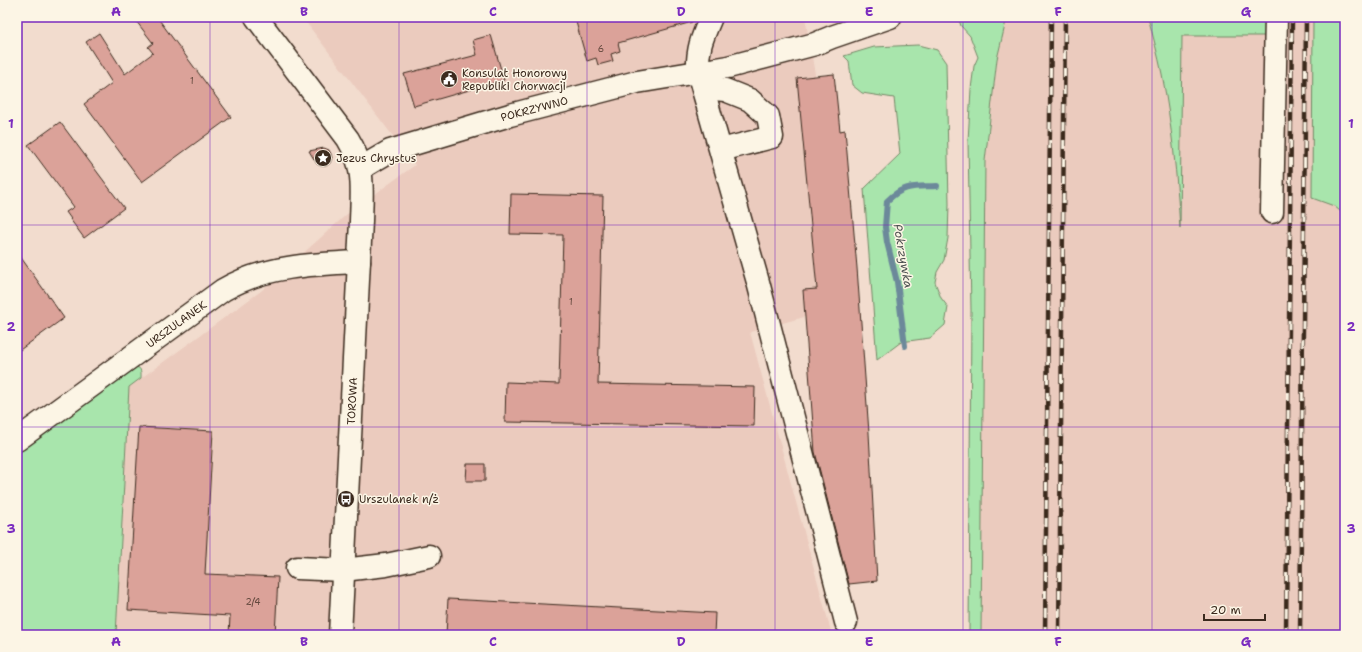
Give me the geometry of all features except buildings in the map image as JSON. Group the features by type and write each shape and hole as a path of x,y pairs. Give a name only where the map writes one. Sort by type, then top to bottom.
{"street":[{"path":"256,17 348,138 354,149 360,168"},
{"path":"711,17 699,46 697,58 700,80 758,282 846,622"},
{"name":"POKRZYWNO","path":"360,168 390,151 524,111 637,82 700,80 728,67 815,44 832,37 854,23 890,17"},
{"path":"1272,212 1276,17"},
{"path":"700,80 750,100 768,116 772,137 721,150"},
{"name":"TOROWA","path":"340,635 359,262 361,200 360,168"},
{"name":"URSZULANEK","path":"17,440 223,290 237,282 278,269 318,264 359,262"},
{"path":"297,568 343,570 386,565 428,556"}],"shaded area":[{"path":"302,17 805,17 855,303 750,332 832,635 116,635 129,387 261,291 346,215 415,165"},
{"path":"1006,17 1345,17 1345,635 978,635 985,161 997,59"}],"green space":[{"path":"958,17 1007,17 997,59 985,161 981,635 969,635 971,310 968,141 971,89 974,66 978,57 970,36 961,26"},
{"path":"1148,17 1286,17 1287,36 1182,36 1180,229 1176,171 1169,112 1162,74"},
{"path":"1313,17 1345,17 1345,215 1334,206 1312,198"},
{"path":"918,45 937,50 946,63 949,204 948,238 944,260 937,272 935,282 941,298 948,307 945,325 930,338 901,342 877,360 864,189 900,154 894,98 862,93 852,85 849,61 844,56 874,47"},
{"path":"136,367 140,370 141,378 129,387 116,635 17,635 17,450"}],"waterway":[{"name":"Pokrzywka","path":"905,346 897,282 887,242 885,227 887,201 904,189 937,186"}],"railway":[{"path":"1045,635 1051,17"},
{"path":"1059,635 1065,17"},
{"path":"1286,635 1292,17"},
{"path":"1300,635 1306,17"}],"place":[{"name":"Konsulat Honorowy Republiki Chorwacji","path":"449,79"},
{"name":"Jezus Chrystus","path":"323,158"},
{"name":"Urszulanek n/ż","path":"346,499"}]}
